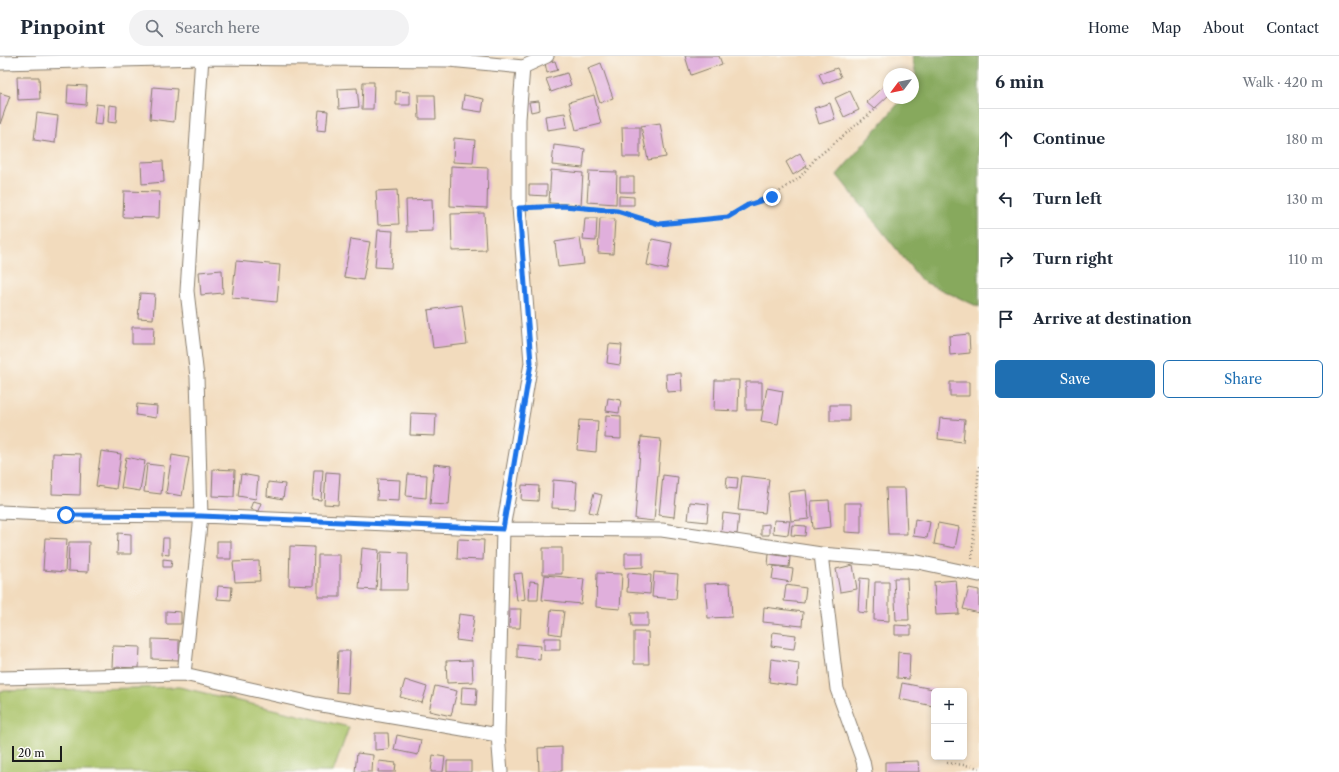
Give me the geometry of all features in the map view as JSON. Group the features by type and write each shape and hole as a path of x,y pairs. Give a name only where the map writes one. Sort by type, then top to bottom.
{"street":[{"path":"0,63 202,57 449,60 523,67 546,56"},
{"path":"184,674 201,516 197,377 187,291 202,57"},
{"path":"501,772 498,735 503,529 531,363 519,208 519,119 523,67"},
{"path":"0,512 66,515 201,516 503,529 662,530 821,554 918,562 975,574"},
{"path":"821,554 837,689 863,761 865,772"},
{"path":"0,678 184,674 316,704 498,735"}],"path":[{"path":"519,208 564,206 617,211 659,224 728,217 748,205 772,197 800,177 816,159 877,108"},
{"path":"975,574 979,466"},
{"path":"947,763 979,768"}],"green space":[{"path":"912,56 979,56 979,307 922,281 837,175 898,104 919,104 919,68 914,68"},
{"path":"179,687 349,727 333,772 0,772 0,691"}],"building":[{"path":"685,56 719,56 722,64 691,75"},
{"path":"555,61 558,70 547,73 545,63"},
{"path":"601,63 613,98 600,103 588,68"},
{"path":"837,68 841,77 823,84 819,74"},
{"path":"567,73 571,85 551,92 546,79"},
{"path":"17,77 39,77 40,99 18,100"},
{"path":"363,82 374,82 373,109 362,109"},
{"path":"68,85 87,86 86,105 67,103"},
{"path":"883,86 883,101 874,109 866,102"},
{"path":"153,87 177,89 174,122 150,119"},
{"path":"357,88 359,107 339,109 338,89"},
{"path":"396,91 410,92 410,105 396,105"},
{"path":"850,91 859,110 844,117 835,98"},
{"path":"0,93 10,96 0,124"},
{"path":"418,95 435,95 436,119 419,119"},
{"path":"464,95 484,99 482,112 462,109"},
{"path":"594,95 601,124 576,130 569,102"},
{"path":"539,101 540,110 531,112 529,102"},
{"path":"830,103 835,119 819,124 814,108"},
{"path":"96,104 104,105 102,125 94,124"},
{"path":"109,105 117,106 116,123 108,122"},
{"path":"319,110 328,111 326,131 317,130"},
{"path":"37,113 58,116 55,143 34,140"},
{"path":"565,113 567,127 547,130 545,116"},
{"path":"660,123 666,157 648,160 641,126"},
{"path":"622,127 640,127 640,157 623,157"},
{"path":"454,138 475,140 473,163 453,162"},
{"path":"554,145 585,149 583,168 552,165"},
{"path":"800,153 807,166 793,175 786,162"},
{"path":"163,161 164,182 142,184 141,162"},
{"path":"451,166 488,168 487,208 450,206"},
{"path":"551,170 583,173 581,205 549,203"},
{"path":"589,171 617,172 616,204 587,202"},
{"path":"620,177 634,177 634,192 620,192"},
{"path":"529,185 547,185 547,196 529,195"},
{"path":"397,190 399,224 378,225 376,191"},
{"path":"124,191 160,192 159,218 123,217"},
{"path":"619,196 634,197 634,205 619,205"},
{"path":"432,199 433,231 407,232 406,200"},
{"path":"484,213 486,250 452,251 451,214"},
{"path":"585,218 597,218 596,241 583,240"},
{"path":"600,218 615,219 613,254 598,253"},
{"path":"378,230 393,231 391,268 375,267"},
{"path":"580,238 584,264 558,267 555,242"},
{"path":"351,239 370,242 363,280 344,277"},
{"path":"652,239 672,243 667,270 647,265"},
{"path":"236,261 280,265 277,302 232,298"},
{"path":"222,270 223,293 201,295 199,272"},
{"path":"140,293 155,294 153,319 138,318"},
{"path":"462,305 467,344 433,348 428,310"},
{"path":"132,327 154,327 153,344 132,344"},
{"path":"969,334 970,353 950,355 949,336"},
{"path":"609,344 622,345 620,365 607,363"},
{"path":"681,373 682,391 667,392 666,374"},
{"path":"715,380 739,380 738,411 714,410"},
{"path":"746,382 762,382 762,410 746,410"},
{"path":"950,382 969,382 969,396 950,396"},
{"path":"767,388 783,391 778,424 761,421"},
{"path":"608,398 621,400 619,413 606,411"},
{"path":"137,404 157,406 156,418 136,415"},
{"path":"830,405 849,405 849,421 830,421"},
{"path":"411,413 436,414 435,436 410,435"},
{"path":"606,415 621,416 621,439 605,438"},
{"path":"940,418 965,420 963,442 938,439"},
{"path":"579,420 598,421 596,452 577,450"},
{"path":"641,437 661,439 654,521 635,519"},
{"path":"101,451 121,454 116,489 96,486"},
{"path":"53,453 81,454 80,495 52,494"},
{"path":"172,455 189,458 182,496 166,493"},
{"path":"126,457 145,461 140,491 121,488"},
{"path":"147,464 164,466 161,494 144,492"},
{"path":"434,464 452,466 449,505 430,504"},
{"path":"213,469 235,470 234,497 212,496"},
{"path":"314,470 323,470 321,500 312,499"},
{"path":"326,472 340,473 338,505 324,504"},
{"path":"241,474 258,477 256,499 238,496"},
{"path":"408,474 427,475 426,498 406,496"},
{"path":"663,475 678,477 674,517 659,515"},
{"path":"742,476 769,479 765,513 738,510"},
{"path":"727,477 738,478 737,489 726,488"},
{"path":"378,479 400,480 399,501 377,500"},
{"path":"553,480 577,482 575,509 552,508"},
{"path":"268,482 285,484 283,499 267,496"},
{"path":"522,485 539,486 538,501 521,500"},
{"path":"886,488 905,488 907,534 888,534"},
{"path":"806,490 809,519 791,521 788,492"},
{"path":"594,493 602,495 597,514 589,512"},
{"path":"829,500 831,527 813,529 811,501"},
{"path":"253,501 261,503 258,511 250,509"},
{"path":"690,502 709,504 707,522 688,520"},
{"path":"845,503 861,503 861,533 845,532"},
{"path":"723,513 739,515 737,534 721,532"},
{"path":"915,519 930,522 927,538 913,536"},
{"path":"774,520 790,521 788,535 773,533"},
{"path":"938,523 959,527 955,548 934,544"},
{"path":"769,524 769,535 761,535 761,525"},
{"path":"792,525 806,526 805,536 791,535"},
{"path":"118,533 131,534 131,554 117,554"},
{"path":"45,538 67,539 65,572 43,570"},
{"path":"163,538 169,538 169,555 162,554"},
{"path":"458,539 484,540 483,560 457,559"},
{"path":"217,541 231,541 231,559 217,559"},
{"path":"69,542 89,542 88,572 68,571"},
{"path":"290,546 314,547 313,586 289,585"},
{"path":"362,548 379,550 376,590 359,589"},
{"path":"543,548 562,548 562,574 543,574"},
{"path":"381,552 408,553 407,590 380,590"},
{"path":"625,553 643,553 643,567 625,568"},
{"path":"769,554 790,557 789,567 768,565"},
{"path":"318,555 340,555 340,597 318,597"},
{"path":"163,559 172,560 171,567 163,567"},
{"path":"259,561 260,581 235,582 233,562"},
{"path":"853,565 857,589 840,592 836,569"},
{"path":"774,566 793,569 791,582 772,579"},
{"path":"654,572 678,574 676,599 652,597"},
{"path":"522,573 525,599 517,601 514,574"},
{"path":"597,573 622,574 620,609 596,607"},
{"path":"628,573 651,575 650,594 627,592"},
{"path":"545,575 584,579 581,604 542,600"},
{"path":"860,578 869,579 867,613 858,612"},
{"path":"894,578 907,578 909,620 896,620"},
{"path":"956,580 959,614 936,615 934,582"},
{"path":"530,581 539,582 538,600 529,600"},
{"path":"875,582 889,582 889,621 874,620"},
{"path":"730,583 732,617 708,618 705,584"},
{"path":"786,585 806,588 804,603 784,601"},
{"path":"218,586 232,587 231,600 217,599"},
{"path":"969,588 979,590 979,613 963,609"},
{"path":"764,607 803,612 802,626 763,622"},
{"path":"510,609 521,609 520,628 509,628"},
{"path":"551,610 564,611 561,635 549,633"},
{"path":"166,611 181,612 181,624 166,624"},
{"path":"631,613 648,613 648,626 632,626"},
{"path":"459,614 474,616 471,642 456,640"},
{"path":"895,625 911,626 911,635 895,635"},
{"path":"634,632 648,632 649,664 634,664"},
{"path":"773,632 796,635 794,649 771,646"},
{"path":"544,638 560,638 560,650 544,650"},
{"path":"152,639 179,640 179,660 152,659"},
{"path":"517,644 541,646 540,660 517,657"},
{"path":"113,646 140,647 139,668 112,667"},
{"path":"338,651 350,651 348,693 336,692"},
{"path":"898,652 910,653 909,679 897,678"},
{"path":"771,659 799,663 797,686 769,682"},
{"path":"472,660 473,682 447,683 446,661"},
{"path":"405,680 427,687 422,703 400,697"},
{"path":"902,683 931,689 931,706 899,699"},
{"path":"435,686 457,691 451,716 429,711"},
{"path":"462,687 477,688 476,705 461,704"},
{"path":"375,733 388,733 389,749 375,750"},
{"path":"397,735 421,740 418,755 394,750"},
{"path":"562,747 562,771 539,772 538,748"},
{"path":"357,753 373,755 372,772 355,772"},
{"path":"433,755 445,757 443,772 431,772"},
{"path":"379,761 396,763 395,772 378,772"},
{"path":"447,761 471,761 471,772 447,772"},
{"path":"918,761 919,772 885,772 885,762"}],"route":[{"path":"66,515 201,516 503,529 531,363 519,208 564,206 617,211 659,224 728,217 748,205 772,197"}]}
